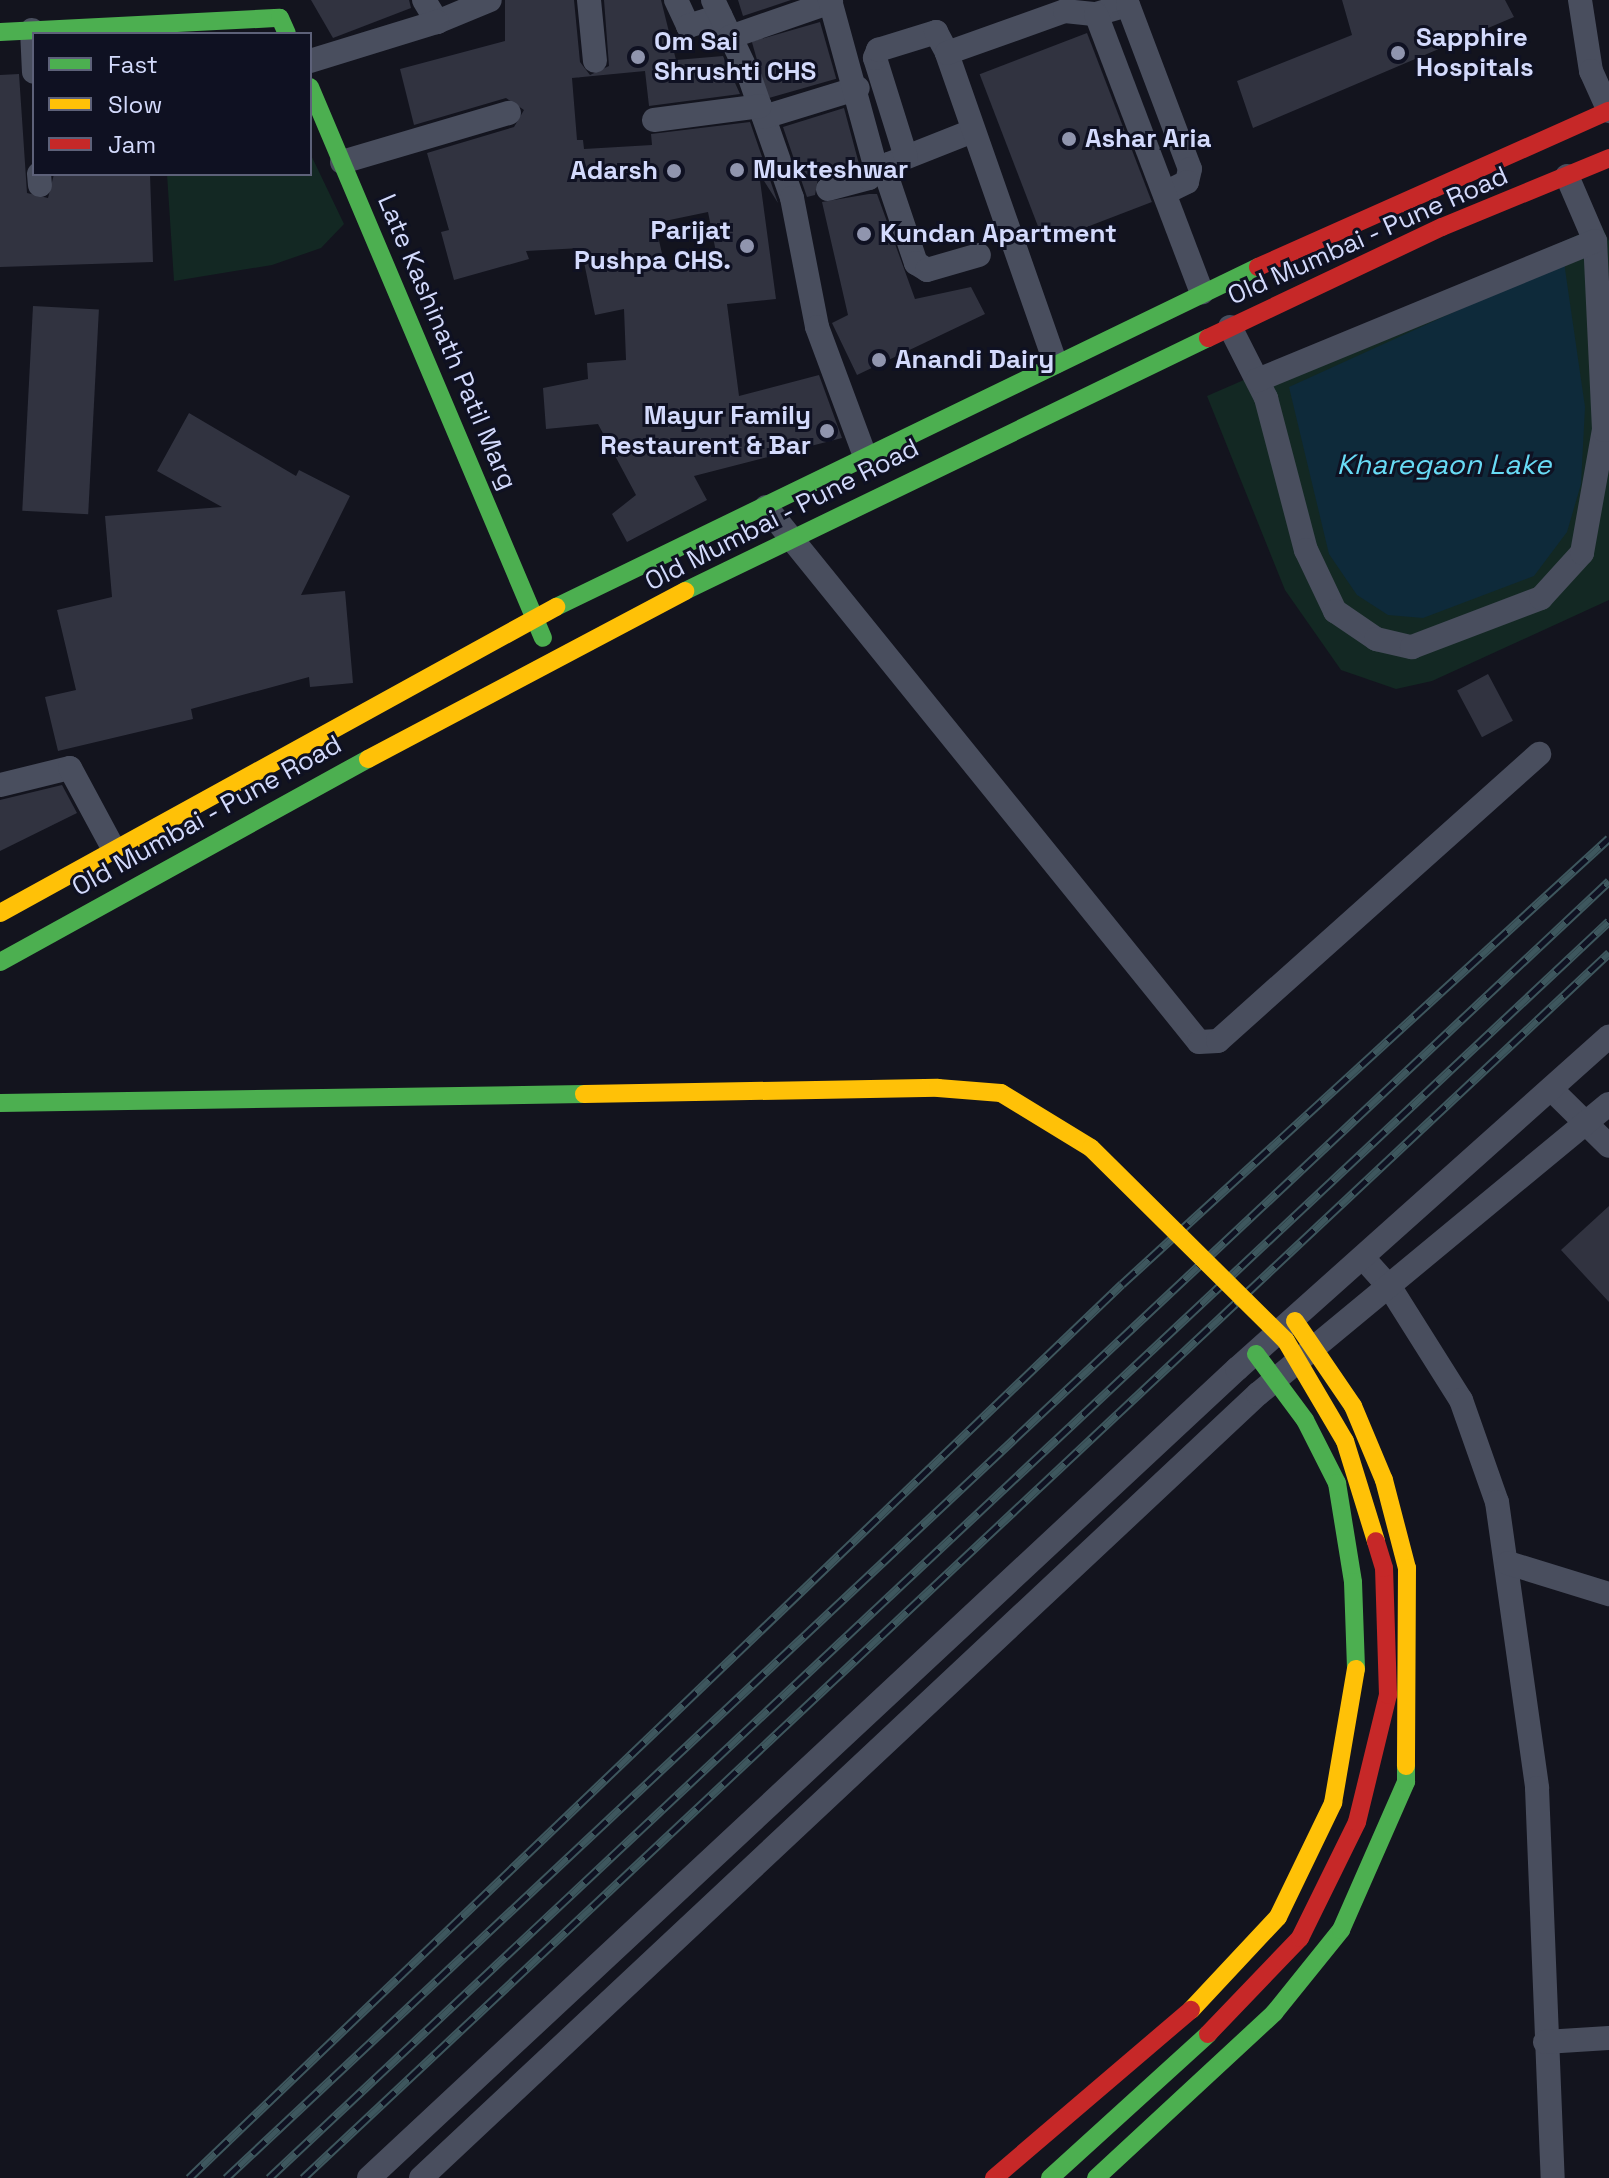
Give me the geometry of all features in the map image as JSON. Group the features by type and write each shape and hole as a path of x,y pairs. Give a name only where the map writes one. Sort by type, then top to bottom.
{"street":[{"path":"424,0 437,22"},
{"path":"312,60 437,22 490,0"},
{"path":"589,0 595,61"},
{"path":"676,0 688,26 721,17 830,1 858,88 874,172 828,189"},
{"path":"1580,0 1591,71 1609,111"},
{"path":"947,53 1065,11 1096,14 1128,5 1190,169 1187,182 1164,193"},
{"path":"1096,14 1202,293"},
{"path":"0,32 280,17"},
{"path":"721,17 762,112 796,212 817,327 865,456"},
{"path":"906,157 875,58 878,50 936,32 947,53 970,132 1055,362"},
{"path":"654,120 762,112 858,88"},
{"name":"Late Kashinath Patil Marg","path":"312,92 552,657"},
{"name":"Old Mumbai - Pune Road","path":"0,913 533,618 766,507 1055,362 1609,111"},
{"path":"342,162 509,113"},
{"path":"970,132 889,164 887,177 916,263 927,270 979,255"},
{"name":"Old Mumbai - Pune Road","path":"0,962 552,657 794,542 964,453 1230,327 1609,158"},
{"path":"1230,327 1258,380 1306,550 1335,611 1376,639 1412,647 1541,598 1582,553 1595,510 1604,430 1595,241 1567,176"},
{"path":"1258,380 1595,241"},
{"path":"766,507 1199,1042 1218,1041 1539,754"},
{"path":"0,785 70,768 113,848"},
{"path":"369,2178 1256,1354 1365,1260 1609,1036"},
{"path":"0,1086 36,1100"},
{"path":"0,1103 36,1100 938,1088 1001,1093 1091,1148 1286,1341 1345,1441 1384,1568 1388,1695 1357,1822 1300,1938 1208,2034 1050,2178"},
{"path":"1551,1089 1609,1146"},
{"path":"421,2178 1277,1380 1391,1289 1609,1104"},
{"path":"1365,1260 1391,1289 1461,1400 1497,1502 1508,1563 1537,1788 1545,2042 1553,2178"},
{"path":"1096,2178 1274,2013 1341,1930 1406,1782 1407,1568 1384,1480 1336,1378 1295,1321"},
{"path":"994,2178 1189,2012 1278,1917 1333,1803 1356,1672 1353,1582 1337,1483 1294,1405 1256,1354"},
{"path":"1294,1405 1336,1378"},
{"path":"1508,1563 1609,1594"},
{"path":"1545,2042 1609,2038"}],"green space":[{"path":"312,157 344,224 321,248 272,265 174,281 167,176 312,176"},
{"path":"1601,225 1609,241 1609,600 1432,681 1396,689 1341,670 1285,590 1207,396"}],"water":[{"name":"Kharegaon Lake","path":"1564,262 1585,407 1581,484 1567,532 1534,576 1423,618 1388,615 1357,595 1329,554 1289,387"}],"building":[{"path":"311,0 409,0 411,8 333,38"},
{"path":"505,0 574,0 580,62 590,75 609,66 604,0 661,0 676,60 723,56 740,94 649,106 645,71 572,78 577,140 583,140 584,149 652,145 651,134 750,122 778,203 759,173 776,299 727,304 739,396 819,375 842,438 694,476 707,500 627,542 612,514 636,495 598,424 546,429 543,388 588,379 587,363 626,360 624,309 595,315 581,248 526,251 529,259 454,280 441,232 449,230 427,153 514,127 524,110 506,98 414,125 400,69 505,41","holes":["708,212 718,262 666,271 655,223"]},
{"path":"738,0 791,0 743,16"},
{"path":"1342,0 1505,0 1514,17 1253,128 1237,81 1352,35"},
{"path":"820,22 836,79 768,98 752,42"},
{"name":"Ashar Aria","path":"1087,33 1152,202 1045,243 980,74"},
{"path":"19,74 27,193 48,198 54,176 150,176 153,262 0,267 0,75"},
{"path":"844,108 859,164 818,178 815,195 807,197 783,127"},
{"path":"877,194 915,299 971,287 985,314 857,375 832,323 848,315 822,202"},
{"path":"33,306 99,309 88,514 22,511"},
{"path":"189,413 296,476 299,470 350,496 301,595 345,591 353,683 310,687 309,677 191,709 193,719 58,751 45,697 76,690 57,610 112,597 105,516 222,507 157,471"},
{"path":"1488,674 1513,721 1482,737 1457,690"},
{"path":"62,785 77,813 0,851 0,800"},
{"path":"1609,1206 1609,1302 1561,1250"}],"railway":[{"path":"189,2178 1122,1284 1609,838"},
{"path":"226,2178 1609,881"},
{"path":"269,2178 1609,921"},
{"path":"303,2178 1609,953"}],"traffic: fast":[{"path":"0,32 280,18 286,32"},
{"path":"312,92 543,638"},
{"path":"556,607 1258,267"},
{"path":"685,591 1208,338"},
{"path":"0,962 368,759"},
{"path":"0,1103 584,1094"},
{"path":"1256,1354 1305,1420 1337,1483 1353,1582 1356,1669"},
{"path":"1096,2178 1274,2013 1341,1930 1406,1782 1406,1766"},
{"path":"1050,2178 1208,2034"}],"traffic: slow":[{"path":"368,759 685,591"},
{"path":"0,913 556,607"},
{"path":"584,1094 938,1088"},
{"path":"938,1088 1001,1093 1091,1148 1286,1341 1345,1441 1376,1541"},
{"path":"1295,1321 1353,1406 1384,1480 1407,1568 1406,1766"},
{"path":"1191,2010 1278,1917 1333,1803 1356,1669"}],"traffic: jam":[{"path":"1258,267 1609,111"},
{"path":"1208,338 1442,227 1609,158"},
{"path":"1208,2034 1300,1938 1357,1822 1388,1695 1384,1568 1376,1541"},
{"path":"994,2178 1191,2010"}],"place":[{"name":"Sapphire Hospitals","path":"1398,53"},
{"name":"Om Sai Shrushti CHS","path":"638,57"},
{"name":"Ashar Aria","path":"1069,139"},
{"name":"Mukteshwar","path":"737,170"},
{"name":"Adarsh","path":"674,171"},
{"name":"Kundan Apartment","path":"864,234"},
{"name":"Parijat Pushpa CHS.","path":"747,246"},
{"name":"Anandi Dairy","path":"879,360"},
{"name":"Mayur Family Restaurent & Bar","path":"827,431"}]}
